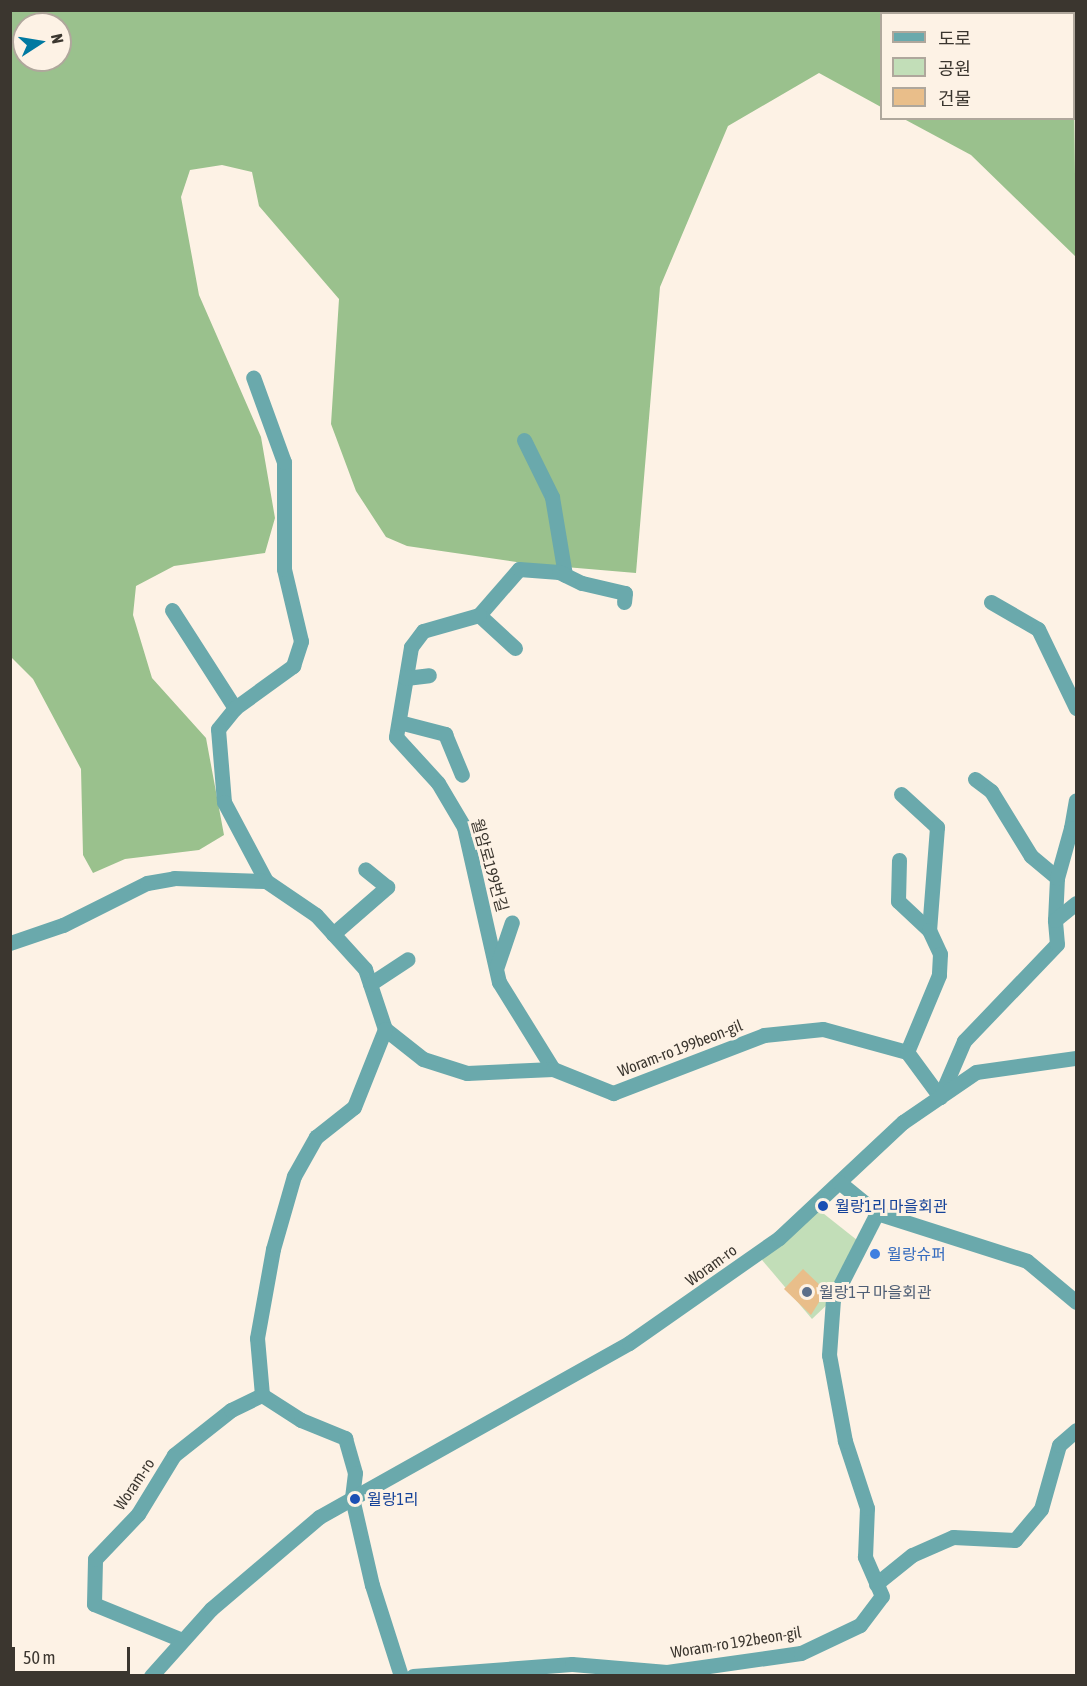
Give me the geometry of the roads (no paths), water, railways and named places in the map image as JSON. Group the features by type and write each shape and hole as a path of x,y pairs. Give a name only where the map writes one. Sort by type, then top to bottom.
{"street":[{"path":"253,377 284,462 284,569 301,641 293,666 235,708 218,729 224,802 266,881 316,915 365,969 385,1029 354,1107 316,1137 294,1176 273,1249 257,1338 262,1395 301,1420 345,1438 355,1473 352,1498 400,1676"},
{"path":"524,440 552,497 565,575"},
{"path":"515,648 479,615 519,569 565,575 625,593 624,602"},
{"path":"991,602 1038,629 1077,708"},
{"path":"172,610 235,708"},
{"name":"월암로199번길","path":"479,615 423,631 411,647 396,737 438,783 464,827 499,982 553,1069"},
{"path":"406,678 429,675"},
{"path":"399,722 445,734 462,775"},
{"path":"975,779 991,790 1030,856 1058,878"},
{"path":"901,794 937,827 929,930"},
{"path":"940,1097 964,1041 1057,944 1055,920 1058,878 1074,828 1077,800"},
{"path":"899,860 898,901 929,930 940,954 939,975 907,1052 940,1097"},
{"path":"333,933 387,887 365,868"},
{"path":"10,943 63,925 147,883 174,878 266,881"},
{"path":"1055,920 1077,903"},
{"path":"496,969 512,922"},
{"path":"370,984 408,959"},
{"name":"Woram-ro 199beon-gil","path":"385,1029 423,1059 467,1073 553,1069 613,1093 764,1035 823,1029 907,1052"},
{"name":"Woram-ro","path":"151,1676 182,1640 273,1552 352,1498 629,1343 779,1238 903,1122 976,1072 1077,1058"},
{"path":"839,1182 877,1213 1027,1261 1077,1302"},
{"path":"877,1213 833,1299 829,1355 845,1441 867,1508 865,1557 876,1584 912,1555 953,1537 1015,1540 1041,1509 1059,1445 1077,1430"},
{"name":"Woram-ro","path":"182,1640 94,1604 95,1559 138,1514 174,1455 231,1410 262,1395"},
{"name":"Woram-ro 192beon-gil","path":"413,1676 572,1664 667,1671 801,1653 860,1625 882,1596 876,1584"}],"place":[{"name":"월랑1리 마을회관","path":"823,1206"},
{"name":"월랑슈퍼","path":"875,1254"},
{"name":"월랑1구 마을회관","path":"807,1292"},
{"name":"월랑1리","path":"355,1499"}]}
